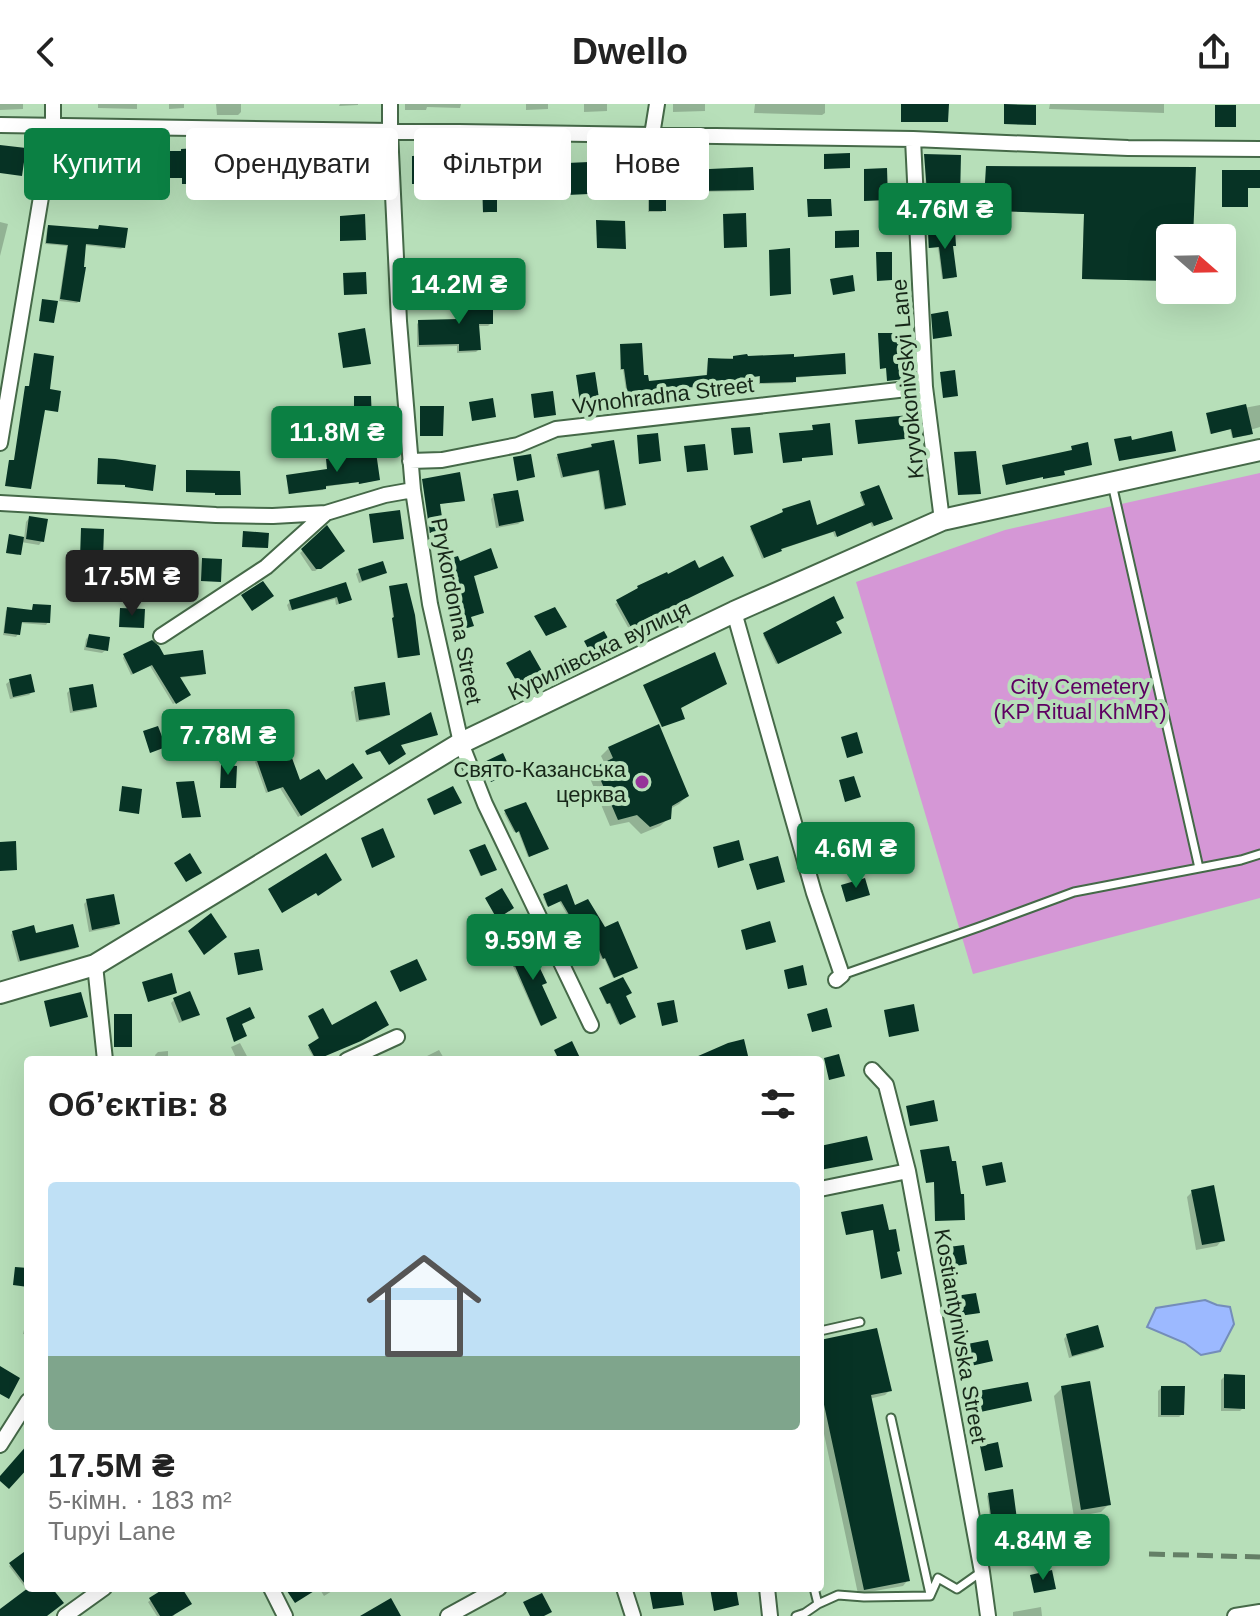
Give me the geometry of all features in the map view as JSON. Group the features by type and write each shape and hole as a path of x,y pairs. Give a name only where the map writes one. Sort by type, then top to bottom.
{"main road":[{"name":"Курилівська вулиця","path":"0,993 95,965 461,743 734,612 942,520 1260,450"}],"street":[{"path":"0,443 53,125 53,104"},
{"name":"Prykordonna Street","path":"390,104 390,128"},
{"path":"653,128 657,104"},
{"path":"0,125 222,128"},
{"path":"398,131 587,134"},
{"path":"709,136 1260,149"},
{"name":"Kryvokonivskyi Lane","path":"913,139 925,387 942,520"},
{"name":"Prykordonna Street","path":"393,200 399,321 413,490 430,604 461,743 485,804 591,1025"},
{"name":"Vynohradna Street","path":"410,461 442,460 518,445 556,429 925,387"},
{"path":"0,503 273,516 326,513 413,490"},
{"path":"161,636 266,567 326,513"},
{"path":"734,612 839,978"},
{"path":"95,965 105,1056"},
{"path":"356,1056 397,1037"},
{"name":"Kostiantynivska Street","path":"872,1070 886,1085 908,1171 988,1616"},
{"path":"824,1188 908,1171"},
{"path":"0,1445 24,1408"},
{"path":"65,1616 98,1592"},
{"path":"273,1592 285,1616"},
{"path":"448,1616 492,1592"},
{"path":"625,1592 633,1616"},
{"path":"767,1592 770,1616"},
{"path":"1235,1616 1260,1612"}],"lane":[{"path":"1111,482 1199,868"},
{"path":"839,978 1074,892 1260,854"},
{"path":"824,1330 860,1322"},
{"path":"891,1418 930,1596"},
{"path":"930,1596 938,1578 957,1589 982,1572"},
{"path":"815,1592 818,1604"},
{"path":"796,1616 838,1595 930,1596"}],"green space":[{"name":"City Cemetery (KP Ritual KhMR)","path":"1260,473 1260,898 973,974 856,582 1005,530"}],"water":[{"path":"1205,1300 1230,1307 1234,1324 1220,1351 1201,1355 1185,1343 1147,1327 1156,1308"}],"building":[{"path":"901,104 949,104 948,122 901,122"},
{"path":"1004,104 1036,105 1036,125 1004,124"},
{"path":"1215,105 1236,105 1236,127 1215,127"},
{"path":"0,145 24,148 22,176 0,173"},
{"path":"186,149 186,184 182,184 182,178 170,178 170,151"},
{"path":"850,153 850,168 824,169 824,154"},
{"path":"924,154 961,155 960,199 984,199 986,166 1196,167 1194,224 1156,224 1156,281 1082,279 1084,214 966,210 967,215 949,215 948,191 927,192"},
{"path":"414,156 414,184 412,184"},
{"path":"587,162 587,194 571,195 571,163"},
{"path":"753,167 754,190 709,191 709,169"},
{"path":"887,168 888,200 864,201 864,169"},
{"path":"1222,170 1260,170 1260,188 1248,188 1248,207 1222,207"},
{"path":"807,199 831,199 832,216 808,217"},
{"path":"483,200 497,200 497,212 483,212"},
{"path":"649,200 666,200 666,211 649,211"},
{"path":"746,213 747,247 724,248 723,214"},
{"path":"365,214 366,240 340,241 340,216"},
{"path":"596,220 625,221 626,249 597,248"},
{"path":"48,225 128,228 125,248 86,244 80,302 60,299 68,245 46,243"},
{"path":"859,230 859,247 835,248 835,231"},
{"path":"955,230 956,246 953,246 957,277 943,279 939,247 929,248 928,232"},
{"path":"790,248 791,294 770,296 769,250"},
{"path":"876,252 892,252 892,280 877,281"},
{"path":"442,262 442,282 415,283 415,263"},
{"path":"366,272 367,294 344,295 343,273"},
{"path":"853,275 855,291 833,295 830,279"},
{"path":"42,299 58,301 54,323 39,321"},
{"path":"457,299 493,299 493,324 479,324 481,350 459,351 459,344 419,345 418,320 458,319"},
{"path":"948,311 952,336 933,339 931,314"},
{"path":"365,328 371,364 343,368 338,333"},
{"path":"878,333 895,333 897,342 904,342 905,379 887,381 886,368 880,369"},
{"path":"642,343 644,375 648,375 649,381 707,375 708,358 733,359 733,356 747,354 794,354 794,357 845,353 846,374 796,377 796,382 760,383 760,376 727,381 727,389 690,387 690,392 651,395 652,401 629,404 624,369 621,369 620,344"},
{"path":"34,353 54,356 50,389 61,391 58,412 45,410 31,489 5,486 9,460 14,460 25,386 29,386"},
{"path":"955,370 958,396 943,398 940,372"},
{"path":"595,372 600,405 581,408 576,375"},
{"path":"553,391 556,415 534,418 531,394"},
{"path":"354,396 371,396 372,421 354,422"},
{"path":"493,398 496,417 472,421 469,402"},
{"path":"1246,404 1253,434 1233,438 1231,429 1211,434 1206,413"},
{"path":"420,406 444,406 443,436 420,436"},
{"path":"910,415 914,438 858,444 855,420"},
{"path":"830,423 833,455 783,463 779,433 813,430 812,425"},
{"path":"750,427 753,453 734,455 731,428"},
{"path":"1172,431 1176,451 1119,461 1114,439 1131,436 1132,440"},
{"path":"658,433 661,461 639,464 637,435"},
{"path":"614,440 626,505 605,509 599,470 563,477 557,454"},
{"path":"1088,442 1092,465 1064,471 1065,475 1006,485 1002,465 1072,450 1071,446"},
{"path":"705,444 708,470 687,472 684,446"},
{"path":"976,451 981,494 958,495 954,452"},
{"path":"376,452 380,480 289,494 286,475 327,469 326,459"},
{"path":"531,454 535,477 517,481 513,457"},
{"path":"98,458 156,465 153,491 125,485 97,484"},
{"path":"186,470 240,471 241,495 186,492"},
{"path":"460,472 465,501 440,504 444,530 430,533 422,479"},
{"path":"879,485 893,519 874,526 872,522 837,537 835,531 764,558 750,526 783,512 782,509 810,500 817,525 865,505 860,492"},
{"path":"518,490 524,521 499,526 493,494"},
{"path":"400,510 404,539 373,543 369,514"},
{"path":"29,516 48,519 44,542 26,539"},
{"path":"327,525 345,551 321,569 316,569 301,549"},
{"path":"81,528 104,529 103,559 80,558"},
{"path":"243,531 269,533 268,548 242,547"},
{"path":"9,534 24,537 21,555 6,553"},
{"path":"491,548 498,568 474,576 484,613 471,617 474,626 457,631 438,562 458,556 460,561"},
{"path":"723,556 734,576 683,601 686,607 656,621 654,617 632,629 616,600 637,586 695,560 699,568"},
{"path":"202,558 222,559 221,582 201,581"},
{"path":"121,559 138,560 137,585 120,584"},
{"path":"383,561 387,573 362,581 358,569"},
{"path":"263,581 274,596 252,611 241,595"},
{"path":"346,582 352,600 339,604 337,597 292,610 289,600"},
{"path":"407,583 420,655 398,658 389,586"},
{"path":"834,596 844,618 836,622 842,633 778,664 763,633"},
{"path":"33,604 51,605 50,623 22,622 20,635 4,633 7,607 32,610"},
{"path":"555,607 567,627 546,636 534,616"},
{"path":"120,608 145,609 144,628 119,627"},
{"path":"604,631 613,647 593,658 584,641"},
{"path":"89,634 110,637 108,651 86,647"},
{"path":"152,640 164,655 203,650 206,674 180,677 191,695 176,704 152,665 133,674 123,654"},
{"path":"530,650 542,671 518,684 506,663"},
{"path":"715,652 727,684 681,708 685,719 662,727 643,685"},
{"path":"31,674 35,692 13,697 9,679"},
{"path":"385,682 390,715 359,720 354,687"},
{"path":"93,684 97,707 73,711 69,688"},
{"path":"431,712 438,735 401,745 406,754 389,765 380,751 367,755 365,751"},
{"name":"Свято-Казанська церква","path":"659,724 689,796 672,806 671,819 650,827 637,815 618,820 595,767 613,758 608,747"},
{"path":"158,726 166,747 150,753 143,731"},
{"path":"857,732 863,753 847,758 841,737"},
{"path":"288,747 300,780 319,769 326,780 353,763 363,778 301,816 283,787 268,792 256,758"},
{"path":"503,753 512,773 491,782 482,763"},
{"path":"221,765 237,766 236,788 220,788"},
{"path":"854,776 861,797 845,802 839,780"},
{"path":"194,781 201,817 182,818 176,782"},
{"path":"122,786 142,789 139,814 119,811"},
{"path":"453,786 462,803 434,815 427,799"},
{"path":"526,802 549,849 529,857 519,831 516,833 504,810"},
{"path":"383,828 395,857 372,868 361,838"},
{"path":"846,832 853,855 834,861 828,838"},
{"path":"739,840 744,860 718,868 713,847"},
{"path":"16,841 17,870 0,871 0,842"},
{"path":"485,844 497,870 481,876 469,850"},
{"path":"190,853 202,873 186,882 174,863"},
{"path":"326,853 342,880 318,896 316,893 282,913 268,889"},
{"path":"778,856 785,882 757,890 749,864"},
{"path":"865,878 870,895 846,902 841,885"},
{"path":"567,884 575,905 588,899 605,927 618,921 638,968 614,978 599,950 588,956 579,938 582,937 561,901 548,907 543,894"},
{"path":"502,888 514,908 497,919 485,898"},
{"path":"114,894 120,924 92,930 86,899"},
{"path":"211,913 227,937 204,955 188,931"},
{"path":"770,921 776,942 746,950 741,930"},
{"path":"73,924 79,947 20,961 12,931 34,925 36,933"},
{"path":"528,943 547,983 542,985 557,1018 541,1026 507,953"},
{"path":"259,949 263,970 238,975 234,953"},
{"path":"417,959 427,980 400,992 390,971"},
{"path":"803,965 807,985 788,989 784,970"},
{"path":"172,973 177,993 148,1002 142,982"},
{"path":"623,977 632,993 626,996 636,1017 620,1025 599,988"},
{"path":"190,991 200,1015 182,1021 173,998"},
{"path":"81,992 88,1017 50,1027 44,1001"},
{"path":"674,1000 678,1022 662,1026 657,1003"},
{"path":"376,1001 389,1025 325,1056 314,1056 308,1045 319,1038 308,1016 323,1008 332,1025"},
{"path":"914,1004 919,1031 889,1037 884,1010"},
{"path":"250,1007 255,1018 242,1024 247,1036 234,1042 226,1018"},
{"path":"827,1008 832,1027 812,1032 807,1014"},
{"path":"114,1014 132,1014 132,1047 114,1047"},
{"path":"744,1039 748,1056 698,1056"},
{"path":"572,1041 579,1056 557,1056 554,1050"},
{"path":"839,1054 845,1076 829,1080 824,1058"},
{"path":"934,1100 938,1121 910,1126 906,1106"},
{"path":"867,1136 873,1160 824,1169 824,1145"},
{"path":"949,1146 952,1161 956,1161 961,1194 964,1194 965,1220 935,1221 934,1182 926,1183 920,1150"},
{"path":"1002,1162 1006,1182 986,1186 982,1166"},
{"path":"1214,1185 1225,1241 1202,1245 1191,1190"},
{"path":"883,1204 889,1230 896,1229 902,1274 881,1279 873,1230 846,1235 841,1212"},
{"path":"964,1245 967,1264 945,1268 941,1248"},
{"path":"15,1267 24,1268 24,1286 13,1285"},
{"path":"976,1293 980,1313 952,1317 948,1297"},
{"path":"1098,1325 1104,1347 1072,1356 1066,1334"},
{"path":"877,1328 892,1391 871,1395 910,1581 864,1590 824,1405 824,1339"},
{"path":"988,1340 993,1361 962,1368 957,1346"},
{"path":"0,1366 20,1378 9,1399 0,1394"},
{"path":"1224,1374 1245,1375 1245,1409 1224,1408"},
{"path":"1090,1381 1111,1505 1081,1510 1061,1386"},
{"path":"1028,1382 1032,1401 971,1414 967,1393"},
{"path":"1161,1386 1185,1386 1184,1415 1161,1415"},
{"path":"998,1442 1003,1467 985,1471 980,1446"},
{"path":"24,1449 24,1472 9,1489 0,1481 0,1476"},
{"path":"1013,1489 1018,1527 1057,1520 1061,1545 1042,1549 1040,1541 1003,1549 998,1523 992,1524 988,1493"},
{"path":"24,1552 24,1583 9,1563"},
{"path":"1052,1570 1056,1589 1034,1593 1030,1575"},
{"path":"24,1591 55,1592 64,1603 47,1616 0,1616 0,1609"},
{"path":"159,1592 184,1592 192,1604 172,1616 160,1616 149,1598"},
{"path":"288,1592 313,1592 295,1603"},
{"path":"650,1592 682,1592 684,1605 653,1609"},
{"path":"711,1592 737,1592 739,1605 714,1611"},
{"path":"542,1593 552,1612 544,1616 530,1616 523,1602"},
{"path":"391,1598 401,1616 360,1616"}],"railway":[{"path":"1149,1554 1260,1557"}],"place":[{"name":"Свято-Казанська церква","path":"642,782"}]}
